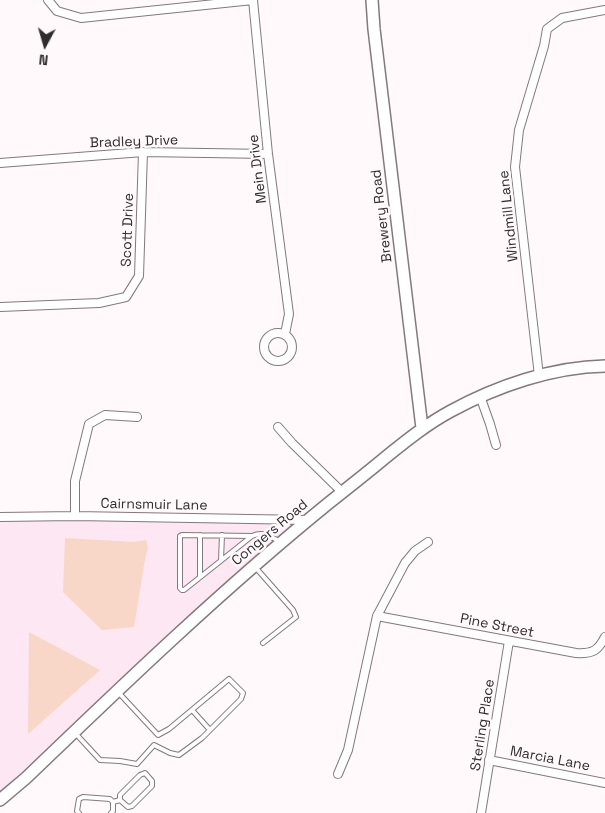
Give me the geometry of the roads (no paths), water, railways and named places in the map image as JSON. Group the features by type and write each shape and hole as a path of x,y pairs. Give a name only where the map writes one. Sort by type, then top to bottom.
{"street":[{"path":"48,0 57,11 81,18 253,0"},
{"name":"Mein Drive","path":"253,0 268,154 289,314 285,334"},
{"name":"Brewery Road","path":"372,0 422,428"},
{"name":"Windmill Lane","path":"539,376 516,167 519,130 544,46 547,29 562,18 605,10"},
{"name":"Bradley Drive","path":"0,163 143,152 268,154"},
{"name":"Scott Drive","path":"0,307 99,303 126,298 139,276 143,152"},
{"name":"Congers Road","path":"0,800 254,566 422,428 480,396 510,384 569,369 605,366"},
{"path":"480,396 496,445"},
{"path":"75,516 74,481 89,424 105,415 137,418"},
{"path":"278,427 342,492"},
{"name":"Cairnsmuir Lane","path":"0,517 75,516 308,520"},
{"path":"338,774 348,750 377,616 405,563 415,551 428,542"},
{"name":"Pine Street","path":"377,616 576,653 587,654 600,648 605,637"},
{"name":"Sterling Place","path":"481,813 509,641"},
{"name":"Marcia Lane","path":"490,760 605,783"}],"lane":[{"path":"252,536 180,536 180,588 184,590 258,533 267,534 282,543"},
{"path":"200,535 200,577"},
{"path":"221,560 222,535"},
{"path":"254,566 293,610 296,617 263,643"},
{"path":"137,764 154,745 158,735 169,729 229,679 243,693 241,699 210,730 179,755 154,745"},
{"path":"117,691 158,735"},
{"path":"192,710 210,730"},
{"path":"75,732 100,760 137,764"},
{"path":"137,764 140,774"},
{"path":"120,800 128,806 132,806 152,786 152,781 145,774 140,774"},
{"path":"120,800 120,795 140,774"},
{"path":"79,813 77,811 79,799 83,797 110,799 113,802 120,800"},
{"path":"112,813 113,802"}]}
